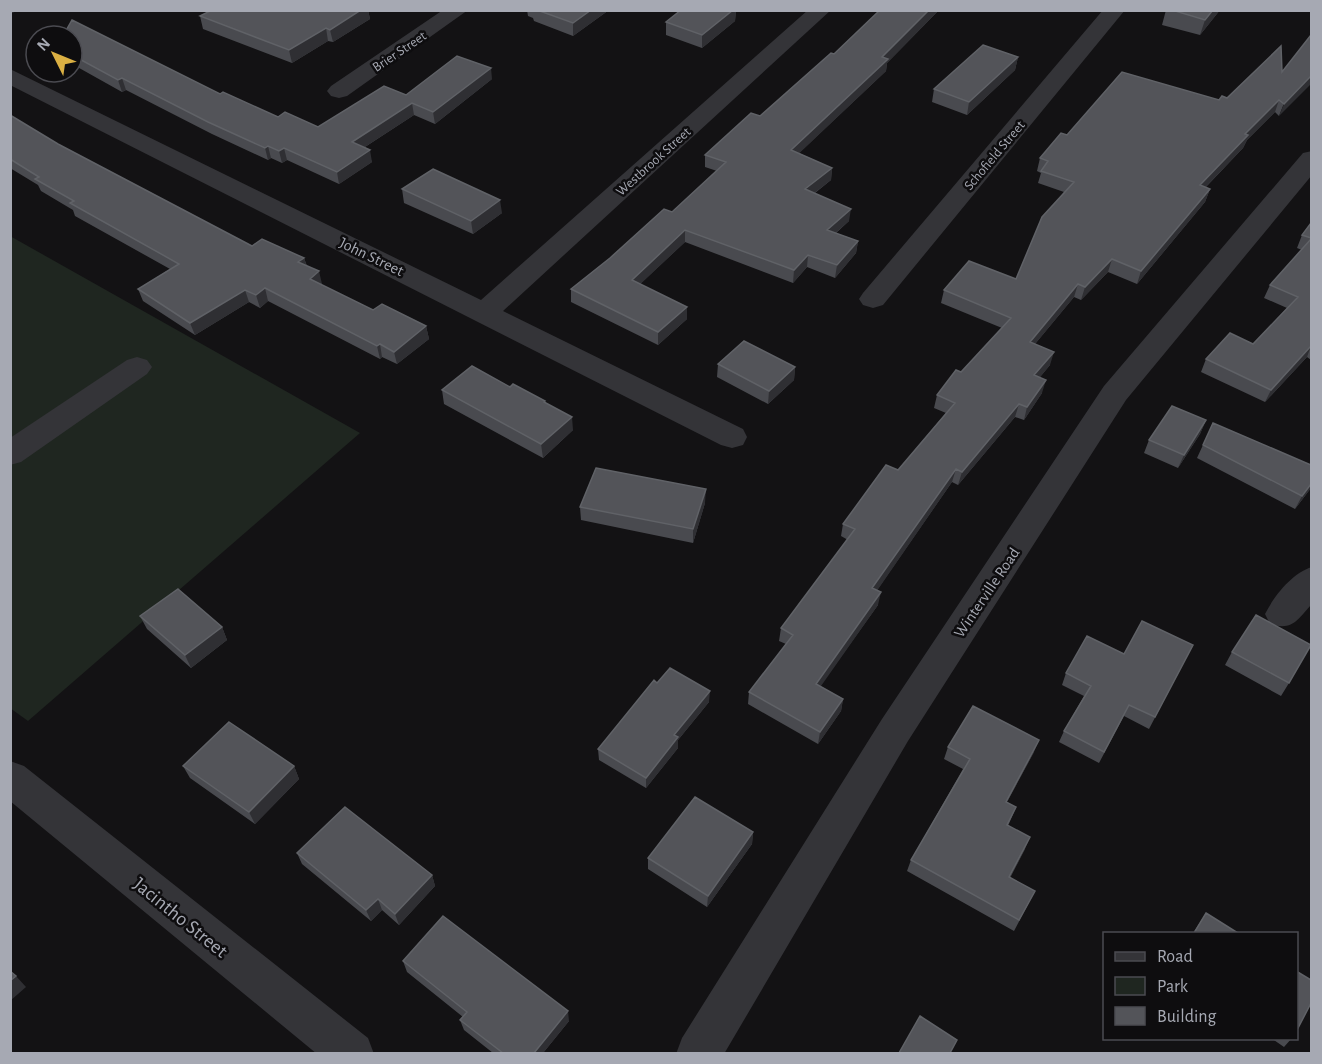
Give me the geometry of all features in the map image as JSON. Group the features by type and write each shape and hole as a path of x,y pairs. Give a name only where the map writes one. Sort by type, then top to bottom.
{"street":[{"name":"Brier Street","path":"339,91 458,10"},
{"name":"Westbrook Street","path":"484,312 821,10"},
{"name":"Schofield Street","path":"873,299 1115,10"},
{"name":"John Street","path":"10,76 732,437"},
{"name":"Winterville Road","path":"698,1053 749,973 895,730 1018,545 1115,393 1311,158"},
{"path":"10,454 137,367"},
{"path":"1282,614 1311,580"},
{"name":"Jacintho Street","path":"10,778 352,1053"}],"green space":[{"path":"10,236 360,433 28,721 10,708"}],"building":[{"path":"212,10 361,10 330,30 326,28 289,50 200,16"},
{"path":"537,10 591,10 573,23"},
{"path":"681,10 733,10 702,35 666,22"},
{"path":"880,10 929,10 882,57 888,59 791,150 832,168 805,189 851,209 827,230 858,241 837,265 808,255 794,270 685,230 632,280 687,307 658,332 571,289 610,258 664,209 672,212 726,162 705,155 751,113 760,116 831,53 834,54"},
{"path":"1172,10 1213,10 1205,20"},
{"path":"84,26 220,94 223,92 278,117 285,112 318,127 384,86 406,95 457,56 491,68 433,112 412,103 352,142 370,150 337,172 284,148 279,151 268,146 265,148 122,78 118,80 84,62"},
{"path":"1311,35 1311,76 1284,104 1279,100 1200,185 1210,189 1141,271 1112,259 1085,287 1078,284 1030,342 1054,352 1034,375 1046,380 1027,407 1019,404 962,472 956,469 872,588 881,592 816,684 843,699 820,732 749,692 793,635 781,628 855,529 843,524 886,465 898,470 955,403 937,395 956,370 961,372 1011,318 944,290 969,261 1016,279 1042,217 1074,182 1041,171 1048,161 1040,158 1061,133 1067,135 1122,72 1219,100 1222,96 1227,98 1281,46 1282,72"},
{"path":"983,45 1018,57 969,102 934,89"},
{"path":"10,115 58,144 252,246 262,239 304,258 298,262 319,271 310,279 373,310 382,304 426,326 394,352 380,344 377,346 265,288 256,295 245,290 190,323 138,289 179,264 70,203 74,201 35,179 39,177 10,159"},
{"path":"433,169 500,200 471,221 402,189"},
{"path":"1311,223 1311,238 1302,235"},
{"path":"1311,239 1311,346 1271,390 1206,359 1230,333 1253,344 1298,297 1270,285"},
{"path":"744,341 795,367 769,391 718,364"},
{"path":"472,366 510,387 513,384 572,417 541,444 442,390"},
{"path":"1172,406 1206,420 1184,455 1149,440"},
{"path":"1213,423 1311,465 1311,484 1302,496 1203,445"},
{"path":"596,468 706,489 693,529 580,507"},
{"path":"178,589 222,627 185,655 140,616"},
{"path":"1256,615 1311,645 1289,683 1232,652"},
{"path":"1142,621 1193,645 1155,717 1129,705 1104,752 1064,731 1091,686 1066,673 1087,636 1124,654"},
{"path":"670,668 710,691 674,735 678,737 646,778 598,749 654,680 657,683"},
{"path":"973,706 1039,740 1006,802 1016,807 1007,825 1030,837 1009,877 1035,891 1019,920 911,860 970,759 948,747"},
{"path":"229,722 294,766 249,812 183,766"},
{"path":"695,797 753,832 708,896 648,858"},
{"path":"345,807 432,875 395,914 378,899 366,910 297,853"},
{"path":"1206,913 1236,932 1195,932"},
{"path":"443,916 568,1011 534,1053 503,1053 460,1020 467,1012 403,961"},
{"path":"10,971 16,976 10,981"},
{"path":"1298,972 1311,980 1311,1003 1298,1028"},
{"path":"920,1016 957,1040 950,1053 899,1053"}]}
